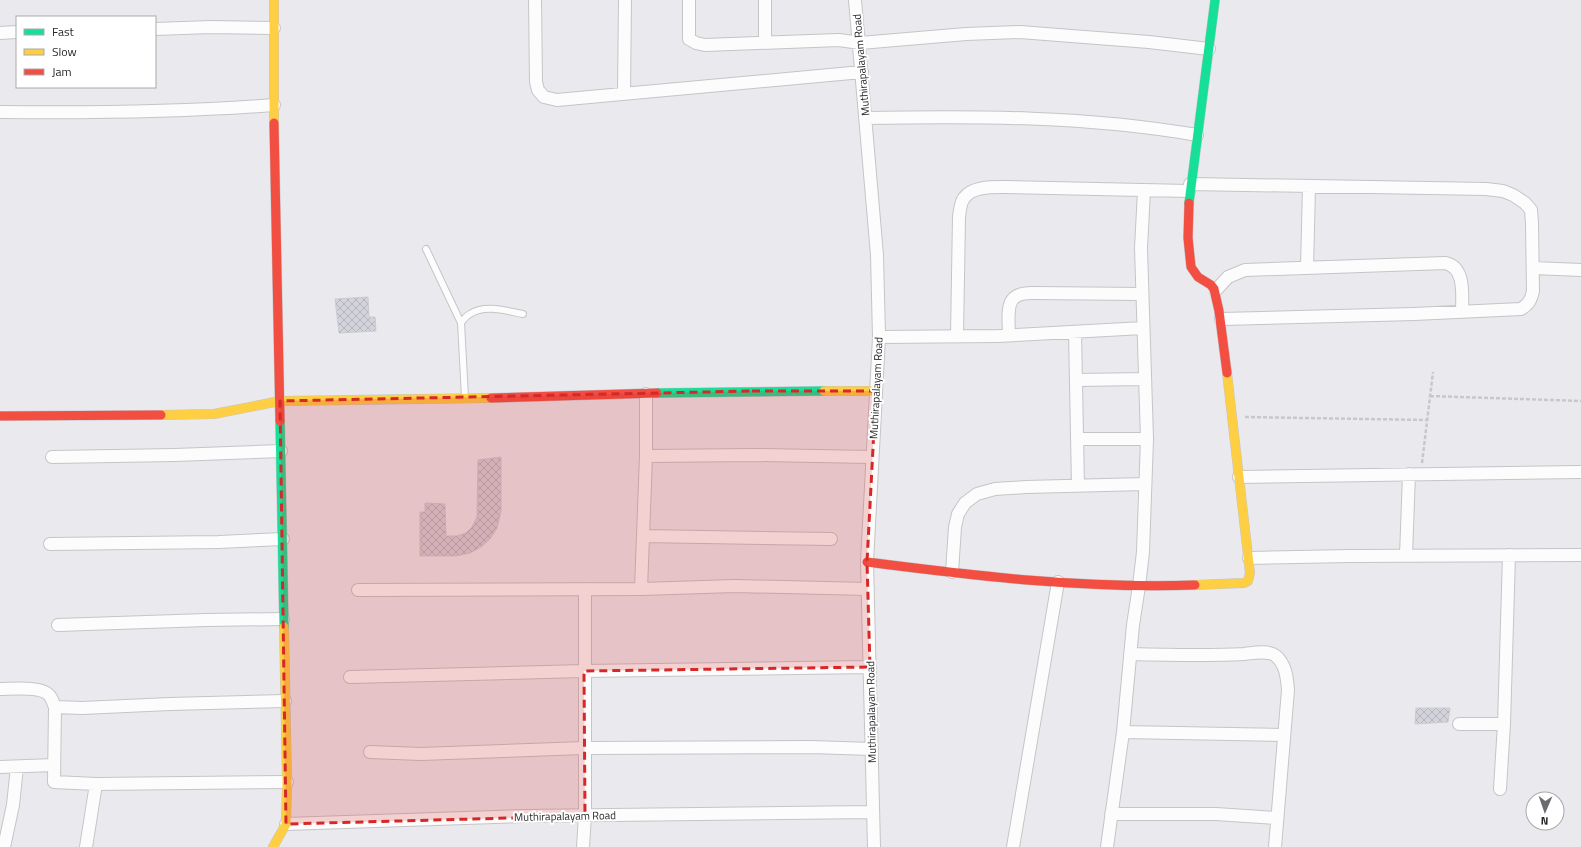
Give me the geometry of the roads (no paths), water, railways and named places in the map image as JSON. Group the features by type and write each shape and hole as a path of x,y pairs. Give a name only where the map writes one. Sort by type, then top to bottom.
{"street":[{"path":"273,847 286,824 287,782 274,105 274,0"},
{"path":"535,0 536,82 538,90 544,97 557,100 862,72"},
{"path":"624,94 625,0"},
{"path":"689,0 690,39 696,43 705,45 839,40 860,43 966,34 1020,32 1149,42 1209,50"},
{"path":"765,0 765,42"},
{"name":"Muthirapalayam Road","path":"286,824 524,816 872,812 872,748 867,562 871,457 879,337 876,255 860,43 855,0"},
{"path":"867,562 952,572 1107,586 1186,587 1244,583 1248,581 1250,577 1249,558 1221,319 1216,290 1209,282 1193,273 1190,267 1188,249 1189,188 1207,77 1215,0"},
{"path":"156,29 211,27 274,28"},
{"path":"0,33 16,32"},
{"path":"0,112 212,109 274,105"},
{"path":"865,118 957,116 1064,119 1162,129 1197,135"},
{"path":"957,336 959,217 964,198 970,193 990,187 1144,191 1189,188 1458,188 1503,191 1513,195 1525,203 1530,210 1532,223 1533,291 1531,300 1521,309 1414,314 1221,319"},
{"path":"1307,268 1309,187"},
{"path":"1107,847 1123,732 1133,625 1143,552 1146,439 1141,248 1144,191"},
{"path":"1216,290 1228,277 1245,270 1445,263 1452,264 1457,269 1460,278 1462,312"},
{"path":"1533,268 1581,270"},
{"path":"1009,335 1009,311 1011,302 1014,298 1022,294 1142,294"},
{"path":"879,337 1009,335 1143,328"},
{"path":"1075,332 1078,486"},
{"path":"1076,380 1145,378"},
{"path":"0,416 214,414 280,401 465,399 752,391 876,391"},
{"path":"641,589 646,456 646,394"},
{"path":"1077,439 1146,439"},
{"path":"52,457 198,455 281,451"},
{"path":"646,456 756,455 871,457"},
{"path":"1239,477 1581,472"},
{"path":"1406,556 1408,474"},
{"path":"952,572 955,526 958,514 965,503 977,494 995,489 1145,484"},
{"path":"643,536 832,539"},
{"path":"50,544 219,542 283,539"},
{"path":"1500,789 1504,724 1509,555"},
{"path":"1249,558 1581,555"},
{"path":"1013,847 1058,582"},
{"path":"358,590 641,589 735,586 868,589"},
{"path":"583,847 585,816 585,589"},
{"path":"58,626 206,620 283,619"},
{"path":"1130,654 1206,655 1265,652 1276,655 1286,673 1288,690 1275,847"},
{"path":"350,677 584,670 870,668"},
{"path":"0,689 43,691 49,696 55,707 54,782 96,784 287,782"},
{"path":"55,707 82,708 285,701"},
{"path":"1459,724 1504,724"},
{"path":"1123,732 1284,736"},
{"path":"370,752 421,754 584,748 872,748"},
{"path":"0,768 54,765"},
{"path":"4,847 13,805 17,766"},
{"path":"86,847 96,784"},
{"path":"872,812 874,847"},
{"path":"1111,814 1216,814 1277,818"}],"lane":[{"path":"426,249 461,323 465,399"},
{"path":"461,323 469,314 479,310 502,310 523,314"}]}
